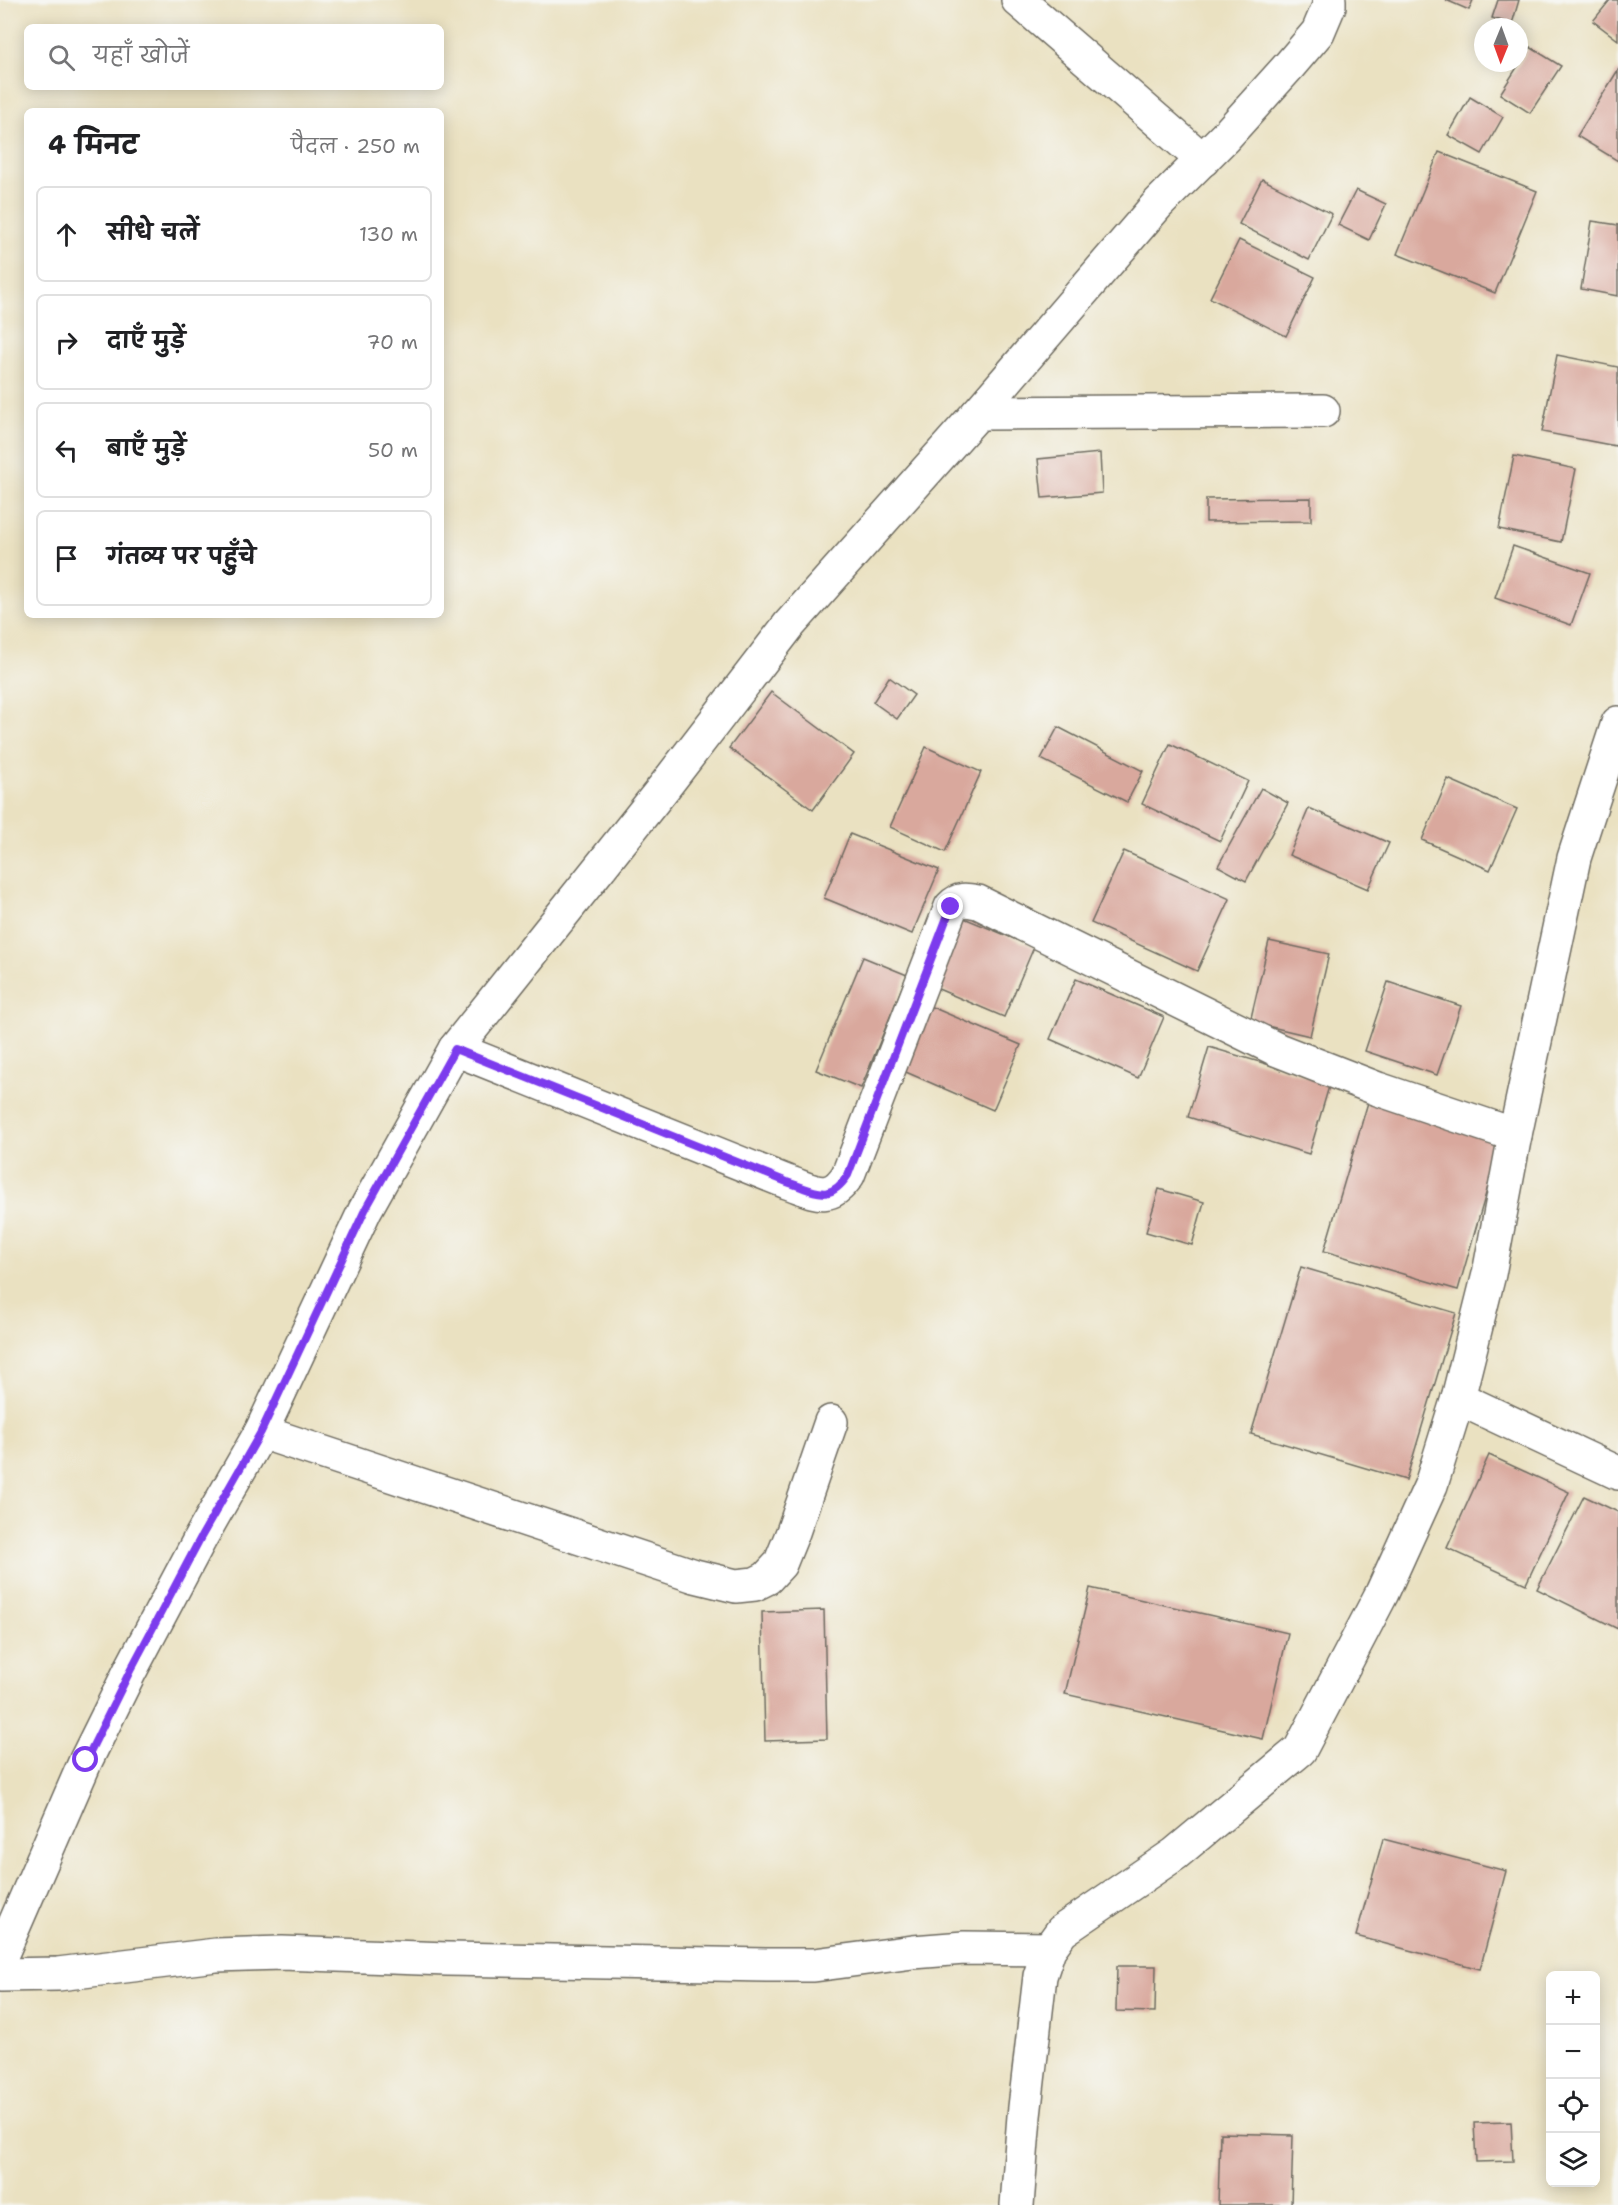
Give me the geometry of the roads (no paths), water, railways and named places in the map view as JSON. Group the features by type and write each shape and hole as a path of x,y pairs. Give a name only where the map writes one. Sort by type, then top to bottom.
{"street":[{"path":"1018,0 1203,160"},
{"path":"0,1958 86,1760 130,1671 201,1537 261,1432 365,1210 455,1049 665,786 789,625 978,413 1158,204 1203,160 1318,32 1329,6 1329,0"},
{"path":"978,413 1323,411"},
{"path":"1017,2205 1024,2116 1040,1976 1049,1949 1062,1931 1175,1854 1300,1750 1382,1593 1426,1496 1458,1398 1489,1274 1515,1135 1574,858 1618,723"},
{"path":"455,1049 787,1182 815,1192 830,1193 840,1187 848,1175 951,907 956,901 966,899 978,902 1278,1050 1378,1089 1515,1135"},
{"path":"1458,1398 1618,1473"},
{"path":"261,1432 695,1576 736,1586 754,1584 767,1578 780,1564 831,1422"},
{"path":"0,1975 58,1974 216,1955 282,1953 459,1960 814,1965 964,1948 1049,1949"}]}
